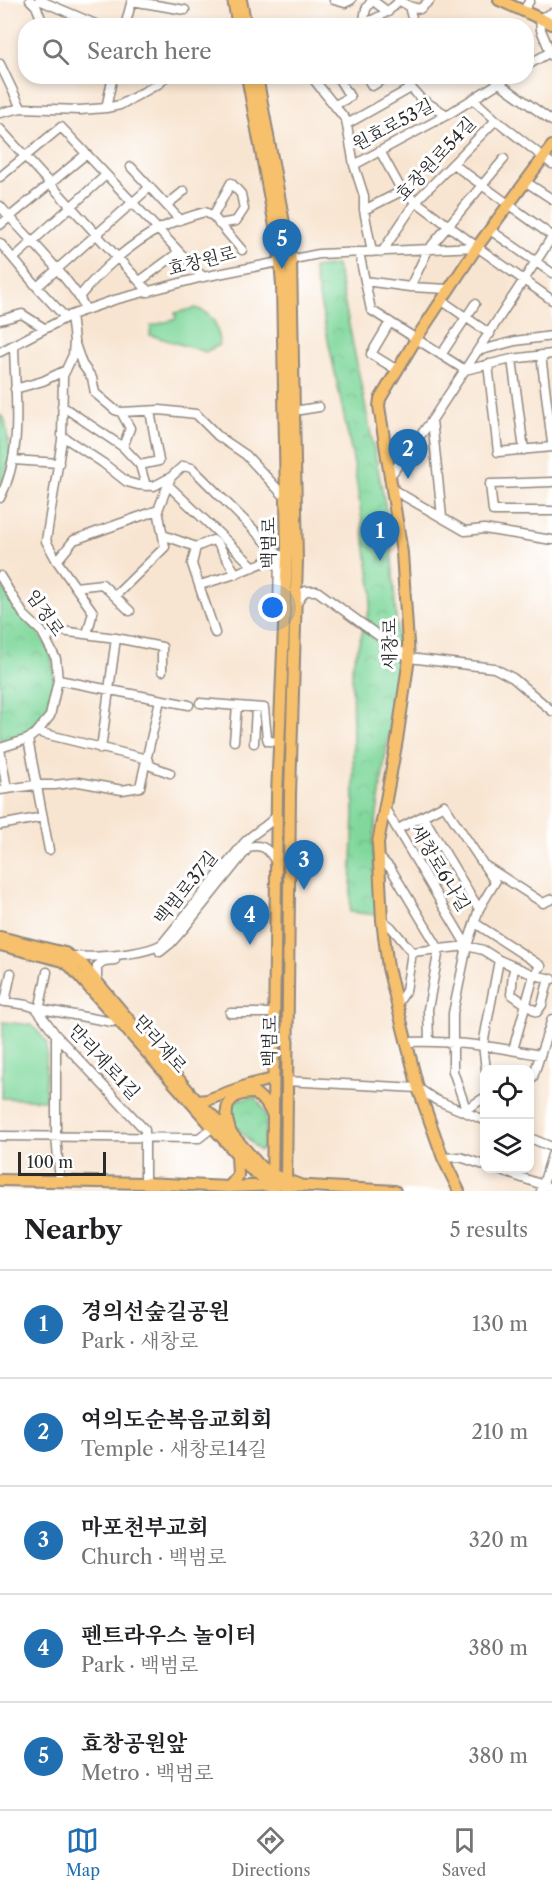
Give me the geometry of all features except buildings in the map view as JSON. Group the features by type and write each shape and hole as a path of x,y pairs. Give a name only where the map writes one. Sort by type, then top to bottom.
{"main road":[{"path":"233,0 236,18"},
{"path":"242,0 245,18"},
{"path":"499,0 552,24"},
{"name":"백범로","path":"249,84 277,208"},
{"name":"백범로","path":"258,84 286,261 288,556 297,575 290,794 286,1157 279,1185"},
{"name":"새창로","path":"459,1191 418,1088 388,968 382,920 378,843 410,658 402,553 379,406 380,399 441,300 526,182 548,161 552,146"},
{"name":"백범로","path":"279,1185 272,1113 277,795 294,411 287,310"},
{"path":"277,795 281,788 286,788 290,794"},
{"path":"275,940 279,934 285,934 288,940"},
{"name":"만리재로","path":"0,938 57,955 67,963 249,1168 279,1185"},
{"name":"만리재로","path":"0,945 72,956 97,980 197,1101 231,1133 279,1185"},
{"path":"197,1101 207,1100 248,1085 273,1079"},
{"path":"231,1133 225,1113 233,1098 255,1093 266,1103 272,1113"},
{"path":"229,1187 238,1176 237,1155"},
{"path":"286,1157 293,1176 300,1185"},
{"path":"0,1180 229,1187 300,1185 394,1191"}],"street":[{"path":"30,0 36,6 41,18"},
{"path":"39,0 81,18"},
{"path":"334,0 345,3 351,0"},
{"path":"365,18 366,9 372,0 379,2 388,12"},
{"path":"377,18 400,1 420,9 430,0"},
{"path":"524,10 530,0"},
{"path":"128,18 132,1 185,10"},
{"path":"409,6 412,18"},
{"path":"534,62 551,53 541,30 540,18 552,13"},
{"path":"0,63 21,108"},
{"path":"106,108 111,84"},
{"path":"0,113 21,108 80,110 106,108 120,105 158,84"},
{"path":"318,84 346,120 354,165 364,196 364,210 372,252"},
{"path":"335,105 350,97 342,84"},
{"path":"408,84 421,99 447,114"},
{"name":"원효로53길","path":"354,165 473,99 491,84"},
{"path":"501,84 552,121"},
{"path":"347,124 411,88"},
{"path":"473,99 548,161"},
{"name":"효창원로54길","path":"382,252 416,201 496,120"},
{"path":"0,177 61,127 85,155 133,202 203,277"},
{"path":"0,129 149,292"},
{"path":"380,151 402,191 552,300"},
{"path":"0,225 85,155"},
{"path":"410,287 428,250 504,159"},
{"path":"390,476 432,420 552,236 453,164"},
{"path":"131,167 168,204 180,220"},
{"path":"14,258 106,175"},
{"path":"526,182 552,199"},
{"path":"213,216 231,183 241,194 244,209 236,221 219,224"},
{"path":"36,287 150,187"},
{"path":"168,204 184,191"},
{"path":"364,210 402,191"},
{"path":"0,206 59,268 86,309"},
{"path":"80,297 118,257 159,229 205,212 213,216 242,250"},
{"path":"490,230 552,273"},
{"path":"0,243 36,287 68,316 82,364 92,378 96,393 115,410 121,412 160,410 196,414 218,436 246,455 286,498"},
{"name":"효창원로","path":"0,352 86,309 203,277 319,254 477,247"},
{"path":"140,281 179,252"},
{"path":"358,252 371,310 465,370 512,359 552,354"},
{"path":"365,281 449,289"},
{"path":"441,300 490,334"},
{"path":"441,355 476,304"},
{"path":"0,320 22,314 44,328"},
{"path":"390,322 371,354 397,370"},
{"path":"478,351 552,336"},
{"path":"488,364 498,452 552,445 538,355 532,339"},
{"path":"74,341 73,355 62,384 62,436 46,541 57,561 93,612 87,634"},
{"path":"0,498 7,484 13,460 14,345"},
{"path":"512,359 524,450"},
{"path":"15,389 43,381 66,370"},
{"path":"62,406 123,447 140,465 146,486"},
{"path":"294,411 319,408"},
{"path":"140,465 159,461 150,411"},
{"path":"121,412 130,428 123,447"},
{"path":"432,420 442,518"},
{"path":"62,436 127,482 154,486 169,481"},
{"path":"13,460 59,463"},
{"path":"116,596 165,547 158,510 169,481 183,466 192,468 288,556"},
{"path":"169,481 254,567"},
{"path":"552,482 490,484 493,511 552,511"},
{"path":"392,489 465,531 484,529 552,540"},
{"path":"57,561 74,540 158,510"},
{"path":"164,535 196,547 213,540 218,544 236,574"},
{"path":"196,547 192,564 214,633"},
{"path":"200,585 288,556"},
{"path":"278,608 288,556"},
{"name":"백범로","path":"297,575 305,591"},
{"name":"임정로","path":"0,576 24,615 45,638 56,659 58,680 50,716 37,732 28,739 0,749 3,790"},
{"path":"75,586 102,584 130,611"},
{"path":"296,605 305,591 317,591 410,658 494,668 513,678 552,711"},
{"path":"45,638 61,631 162,647 162,671"},
{"path":"101,749 116,638"},
{"path":"58,680 189,705"},
{"path":"3,790 79,782 122,790 140,787 160,700"},
{"path":"200,703 264,708 268,741 280,742"},
{"path":"234,741 237,706"},
{"path":"254,743 256,708"},
{"path":"37,732 147,759 151,766 170,773"},
{"path":"28,739 49,850"},
{"path":"398,829 444,805 495,882 479,909 467,946 453,1012 455,1043 453,1071 464,1110"},
{"name":"새창로6나길","path":"384,807 467,946"},
{"name":"백범로37길","path":"72,956 100,956 147,950 162,944 250,836 269,824 277,815"},
{"path":"423,816 479,909"},
{"path":"0,825 43,817"},
{"name":"백범로37길","path":"97,980 97,966 104,962 155,954 165,949 249,847 263,846 276,862"},
{"path":"379,858 391,869 439,949 428,1009 429,1041"},
{"path":"483,864 543,903 552,899"},
{"path":"382,920 412,952 406,991 397,1004"},
{"path":"475,923 541,966 534,975 513,1050"},
{"path":"412,952 467,946 483,950 499,960 534,975 550,978 542,1005 537,1012 511,994 513,985 511,977 515,967"},
{"path":"485,1065 483,1045 499,960"},
{"path":"36,1008 40,1006 47,972"},
{"path":"11,973 3,1002 111,1022 116,1018"},
{"name":"만리재로1길","path":"36,1008 56,1035 145,1130 146,1138"},
{"name":"백범로","path":"230,1013 274,1013"},
{"path":"534,1074 552,1019"},
{"path":"56,1035 56,1136 60,1181"},
{"path":"407,1042 429,1041 483,1045 540,1055"},
{"name":"백범로","path":"286,1081 418,1088"},
{"path":"418,1088 435,1100 482,1119"},
{"path":"464,1110 480,1100"},
{"path":"0,1136 199,1138 213,1127"},
{"path":"145,1183 146,1138"},
{"path":"534,1140 552,1147"},
{"path":"542,1188 552,1155"},
{"path":"444,1158 460,1157 480,1164"},
{"path":"505,1173 542,1188 552,1188"}],"green space":[{"path":"337,265 390,529 399,661 373,842 376,915 350,912 354,813 352,666 370,607 372,592 354,464 313,268"},
{"path":"196,308 207,314 214,322 218,331 219,345 205,352 150,335 151,326 176,319 175,313"},
{"path":"0,415 5,420 11,459 0,490"},
{"path":"0,585 46,643 51,657 54,680 51,704 42,724 31,733 0,745"},
{"path":"3,1022 32,1025 47,1042 45,1100 2,1098"},
{"path":"255,1097 266,1116 263,1148 259,1151 232,1122 229,1105 234,1100"}],"place":[{"name":"효창공원앞","path":"282,269"},
{"name":"여의도순복음교회회","path":"408,479"},
{"name":"경의선숲길공원","path":"380,561"},
{"name":"마포천부교회","path":"304,890"},
{"name":"펜트라우스 놀이터","path":"250,945"}]}
